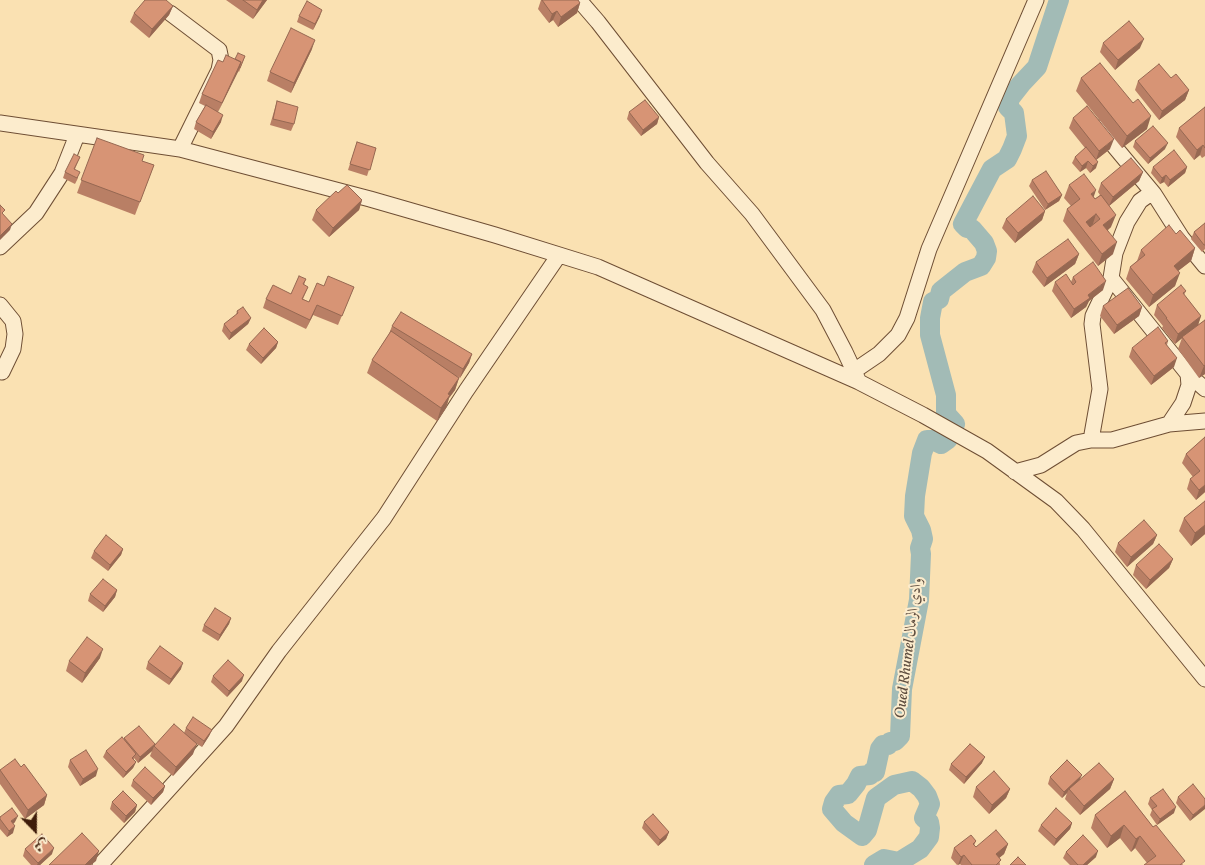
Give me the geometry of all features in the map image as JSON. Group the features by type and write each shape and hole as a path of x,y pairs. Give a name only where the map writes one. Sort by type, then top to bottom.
{"street":[{"path":"579,0 707,163 758,222 823,310 846,352 856,377"},
{"path":"856,377 898,335 907,318 930,249 1036,0"},
{"path":"170,13 219,50 220,60 219,70 180,149"},
{"path":"1094,122 1154,194 1182,238 1205,266"},
{"path":"0,123 180,149 370,199 559,255 598,267 856,377 987,451 1056,501 1083,530 1205,679"},
{"path":"0,247 36,214 62,172 77,135"},
{"path":"1091,440 1100,389 1092,324 1093,316 1111,278 1115,253 1127,222 1140,201 1154,194"},
{"path":"100,865 226,726 279,651 384,518 466,391 559,255"},
{"path":"1111,278 1188,374 1205,389"},
{"path":"0,305 12,321 15,334 13,349 2,372"},
{"path":"1169,424 1183,403 1189,385 1188,374"},
{"path":"1015,472 1041,465 1076,443 1091,440 1112,440 1169,424 1205,421"}],"building":[{"path":"145,0 166,0 173,6 152,29 134,13"},
{"path":"243,0 263,0 257,10"},
{"path":"542,0 578,0 580,3 561,17 557,11 552,14"},
{"path":"307,1 322,10 315,24 299,16"},
{"path":"1129,21 1144,39 1118,60 1103,43"},
{"path":"291,28 315,40 294,83 270,72"},
{"path":"238,53 245,56 240,68 241,62 235,59"},
{"path":"226,55 241,62 222,103 202,94 218,60 223,62"},
{"path":"1100,63 1133,103 1138,99 1151,116 1127,136 1081,78"},
{"path":"1159,64 1171,78 1176,74 1189,90 1162,111 1138,81"},
{"path":"645,100 659,117 643,130 629,112"},
{"path":"277,101 298,107 294,124 273,119"},
{"path":"206,105 223,115 213,132 196,122"},
{"path":"1087,106 1114,139 1099,151 1073,118"},
{"path":"1205,107 1205,148 1203,145 1197,150 1179,128"},
{"path":"1153,126 1168,143 1150,158 1135,141"},
{"path":"97,138 144,155 142,161 154,165 140,202 81,180"},
{"path":"357,142 376,148 370,170 350,164"},
{"path":"1086,147 1098,162 1093,166 1088,161 1082,166 1075,157"},
{"path":"1174,150 1187,167 1170,180 1166,175 1162,178 1153,167"},
{"path":"74,154 80,157 74,169 80,172 77,178 65,172"},
{"path":"1131,158 1143,172 1113,197 1101,183"},
{"path":"1046,171 1062,195 1048,204 1032,180"},
{"path":"1084,174 1096,190 1091,194 1095,199 1101,195 1116,215 1103,225 1117,242 1102,254 1067,209 1080,199 1069,185","holes":["1096,214 1100,219 1090,227 1086,222"]},
{"path":"347,185 362,200 333,228 316,210 336,191 338,193"},
{"path":"1033,196 1045,211 1018,233 1006,219"},
{"path":"0,205 5,210 2,213 12,224 0,236"},
{"path":"1205,223 1205,245 1204,245 1194,232"},
{"path":"1169,225 1176,234 1180,230 1195,248 1174,266 1180,273 1153,295 1130,267 1145,255 1141,250"},
{"path":"1068,239 1079,254 1047,278 1036,262"},
{"path":"1093,262 1106,281 1088,295 1090,298 1074,309 1055,282 1066,274 1073,285 1076,282 1073,277"},
{"path":"299,276 306,279 303,284 308,287 302,299 309,302 317,283 324,286 328,276 354,287 342,316 317,305 310,320 266,299 273,285 291,294"},
{"path":"1181,285 1186,291 1183,293 1201,316 1178,334 1157,305"},
{"path":"1128,288 1142,307 1117,325 1103,306"},
{"path":"243,307 251,318 231,333 224,324"},
{"path":"401,312 472,354 463,369 392,326"},
{"path":"1205,320 1205,365 1204,366 1182,337"},
{"path":"1158,327 1168,341 1165,343 1177,358 1154,376 1132,348"},
{"path":"264,328 278,342 263,358 249,344"},
{"path":"391,331 459,378 441,408 372,360"},
{"path":"1205,437 1205,485 1199,490 1190,479 1200,471 1186,454"},
{"path":"1205,501 1205,525 1195,533 1184,518"},
{"path":"1144,520 1157,535 1131,557 1118,543"},
{"path":"106,535 123,549 110,565 94,551"},
{"path":"1159,544 1173,559 1150,580 1136,565"},
{"path":"103,579 117,590 105,606 90,594"},
{"path":"215,608 231,618 220,635 204,625"},
{"path":"87,637 103,649 85,673 69,661"},
{"path":"160,646 183,663 171,679 148,662"},
{"path":"228,660 244,675 229,691 213,676"},
{"path":"193,717 212,730 204,741 186,728"},
{"path":"174,724 197,744 176,767 154,746"},
{"path":"139,726 155,744 140,757 124,738"},
{"path":"122,737 136,754 132,758 136,762 126,772 106,751"},
{"path":"970,744 985,757 966,777 951,764"},
{"path":"86,750 98,769 83,779 70,760"},
{"path":"15,759 21,767 24,764 47,795 28,810 0,770"},
{"path":"1067,760 1082,775 1064,792 1050,777"},
{"path":"1099,763 1114,779 1084,806 1069,789"},
{"path":"145,767 165,786 153,798 133,780"},
{"path":"994,771 1010,789 992,805 976,787"},
{"path":"1193,784 1205,799 1205,805 1193,815 1178,797"},
{"path":"1163,789 1176,807 1160,819 1152,809 1157,806 1150,798"},
{"path":"123,791 137,805 126,816 112,802"},
{"path":"1125,791 1153,827 1156,825 1185,861 1180,865 1144,865 1156,856 1140,836 1136,839 1124,825 1111,836 1095,815"},
{"path":"12,808 18,816 11,821 15,826 9,831 0,817"},
{"path":"1056,808 1072,823 1056,839 1041,825"},
{"path":"653,814 669,832 660,840 644,822"},
{"path":"996,830 1008,844 996,854 1001,860 996,865 972,865 964,855 961,857 954,848 971,835 976,841 973,844 976,847"},
{"path":"82,833 99,851 85,865 49,865"},
{"path":"42,834 54,848 38,863 25,849"},
{"path":"1083,835 1098,851 1083,865 1078,865 1066,852"},
{"path":"1018,857 1026,865 1010,865"}],"waterway":[{"name":"Oued Rhumel وادي الرمال","path":"874,865 884,859 899,862 920,849 929,837 930,828 929,822 924,818 930,804 927,796 912,781 894,785 876,798 867,830 862,836 844,823 832,809 839,795 848,794 860,776 870,775 872,772 875,772 880,749 883,745 888,745 900,736 902,689 919,600 920,548 923,539 914,516 915,496 922,453 927,440 933,440 941,444 948,439 955,424 946,414 946,395 930,335 930,318 933,302 939,299 941,291 965,272 981,266 986,258 987,251 984,243 972,229 967,228 963,224 992,169 1007,159 1012,149 1017,136 1014,113 1008,107 1010,98 1037,67 1059,0"}]}
